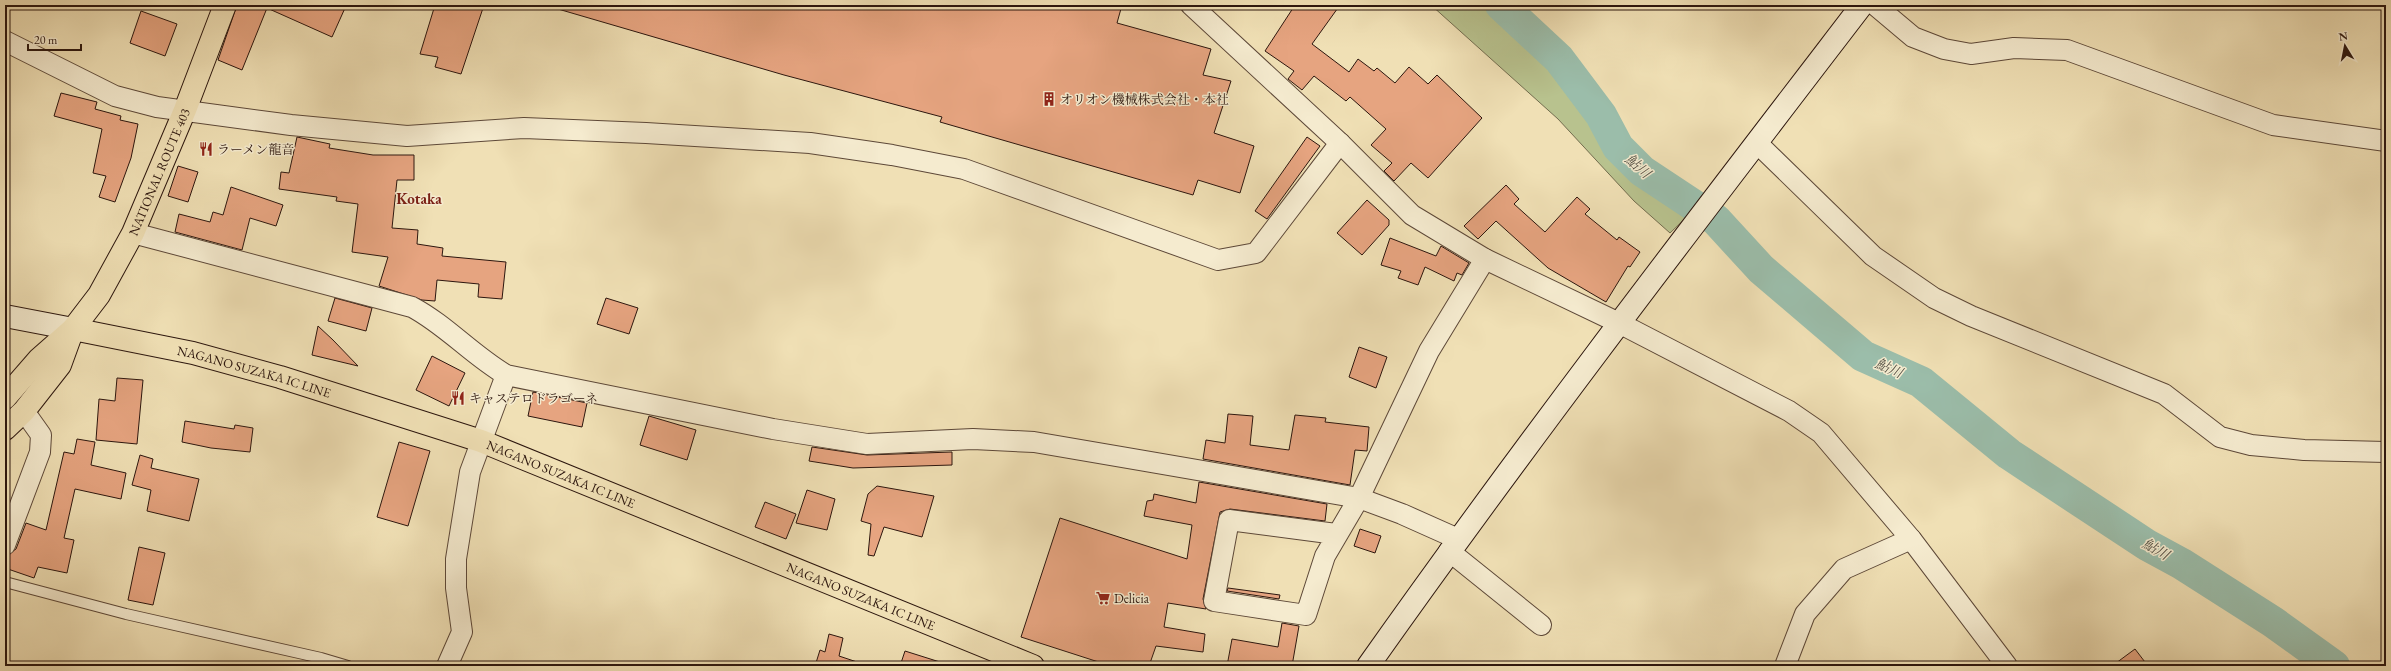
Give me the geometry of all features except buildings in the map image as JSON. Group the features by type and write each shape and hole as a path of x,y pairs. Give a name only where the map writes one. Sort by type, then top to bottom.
{"main road":[{"name":"NATIONAL ROUTE 403","path":"5,398 39,359 73,330 99,295 133,233 185,110 225,5"},
{"name":"NATIONAL ROUTE 403","path":"5,429 24,411 60,365 73,330"},
{"name":"NAGANO SUZAKA IC LINE","path":"73,330 193,353 280,377 481,440 1033,666"}],"street":[{"path":"1190,5 1340,143 1412,215 1485,259 1619,324 1789,411 1821,433 1911,539 2007,666"},
{"path":"1368,666 1454,545 1619,324 1862,5"},
{"path":"1875,5 1913,38 1944,49 1971,54 2014,48 2067,50 2273,124 2386,141"},
{"path":"5,41 115,96 158,108 185,110 291,125 407,136 524,128 810,143 892,155 964,169 1218,260 1256,253 1340,143"},
{"path":"1753,147 1873,256 1934,298 1971,316 2164,394 2220,437 2251,444 2304,450 2386,452"},
{"path":"133,233 412,307 428,315 486,363 506,375 773,429 867,444 973,440 1034,442 1359,498 1402,514 1454,545 1542,625"},
{"path":"1336,534 1229,520 1214,601 1306,615 1325,556 1336,534 1359,498 1429,351 1485,259"},
{"path":"5,316 73,330"},
{"path":"447,666 462,632 456,588 456,559 470,472 506,375"},
{"path":"5,545 40,452 41,435 24,411"},
{"path":"1785,666 1804,614 1844,569 1911,539"}],"lane":[{"path":"5,582 126,614 320,658 348,666"}],"green space":[{"path":"1431,5 1485,5 1558,70 1603,130 1618,163 1692,212 1670,233 1634,201 1558,119"}],"waterway":[{"name":"鮎川","path":"1501,5 1559,59 1601,115 1618,147 1642,171 1716,220 1761,269 1863,356 1921,382 2009,454 2147,545 2182,564 2273,622 2334,666"}],"place":[{"name":"オリオン機械株式会社・本社","path":"1049,99"},
{"name":"ラーメン龍音","path":"206,149"},
{"name":"キャステロドラゴーネ","path":"458,398"},
{"name":"Delicia","path":"1103,598"}],"district":[{"name":"Kotaka","path":"419,199"}]}
